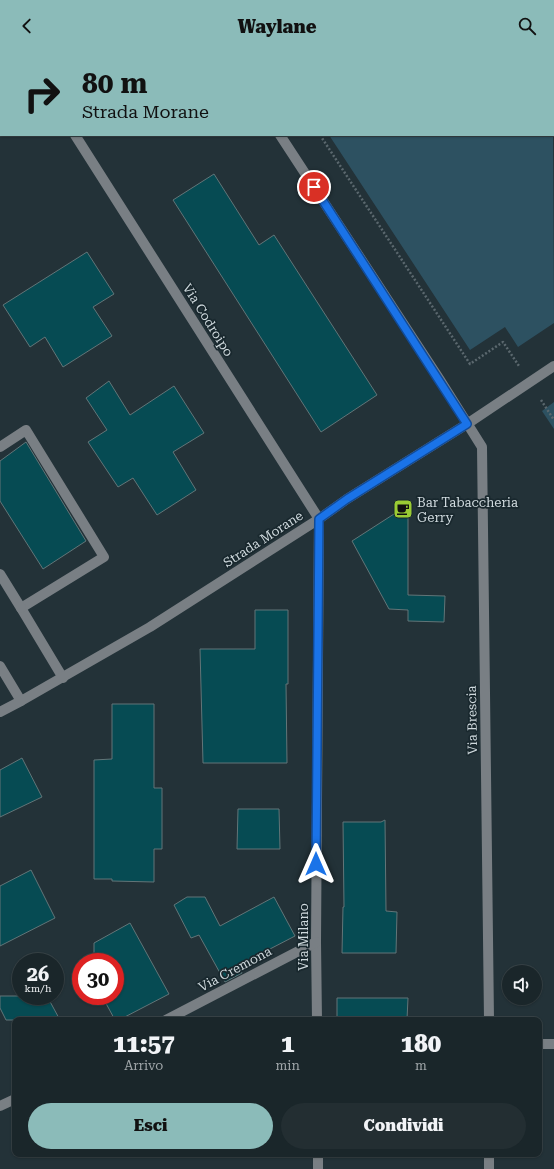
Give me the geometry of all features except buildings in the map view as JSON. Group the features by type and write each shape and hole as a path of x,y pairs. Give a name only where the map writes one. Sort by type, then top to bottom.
{"street":[{"name":"Via Codroipo","path":"76,136 319,519"},
{"name":"Via Brescia","path":"281,136 482,447 489,1017"},
{"name":"Strada Morane","path":"0,712 63,678 150,627 319,519 347,499 467,424 554,366"},
{"path":"0,447 26,430 104,557 21,608"},
{"name":"Via Milano","path":"317,1017 316,942 319,519"},
{"path":"0,574 63,678"},
{"path":"0,666 21,701"},
{"name":"Via Cremona","path":"172,1017 316,942"},
{"path":"542,1044 554,1044"},
{"path":"0,1106 12,1100"},
{"path":"318,1157 318,1169"},
{"path":"489,1157 489,1169"}],"path":[{"path":"321,136 470,364 503,342 529,382"}],"shaded area":[{"path":"330,136 553,136 554,323 518,347 505,327 470,350"},
{"path":"554,402 554,429 542,411"}],"place":[{"name":"Bar Tabaccheria Gerry","path":"403,509"}],"route":[{"path":"314,187 467,424 347,499 319,519 316,864"}]}
